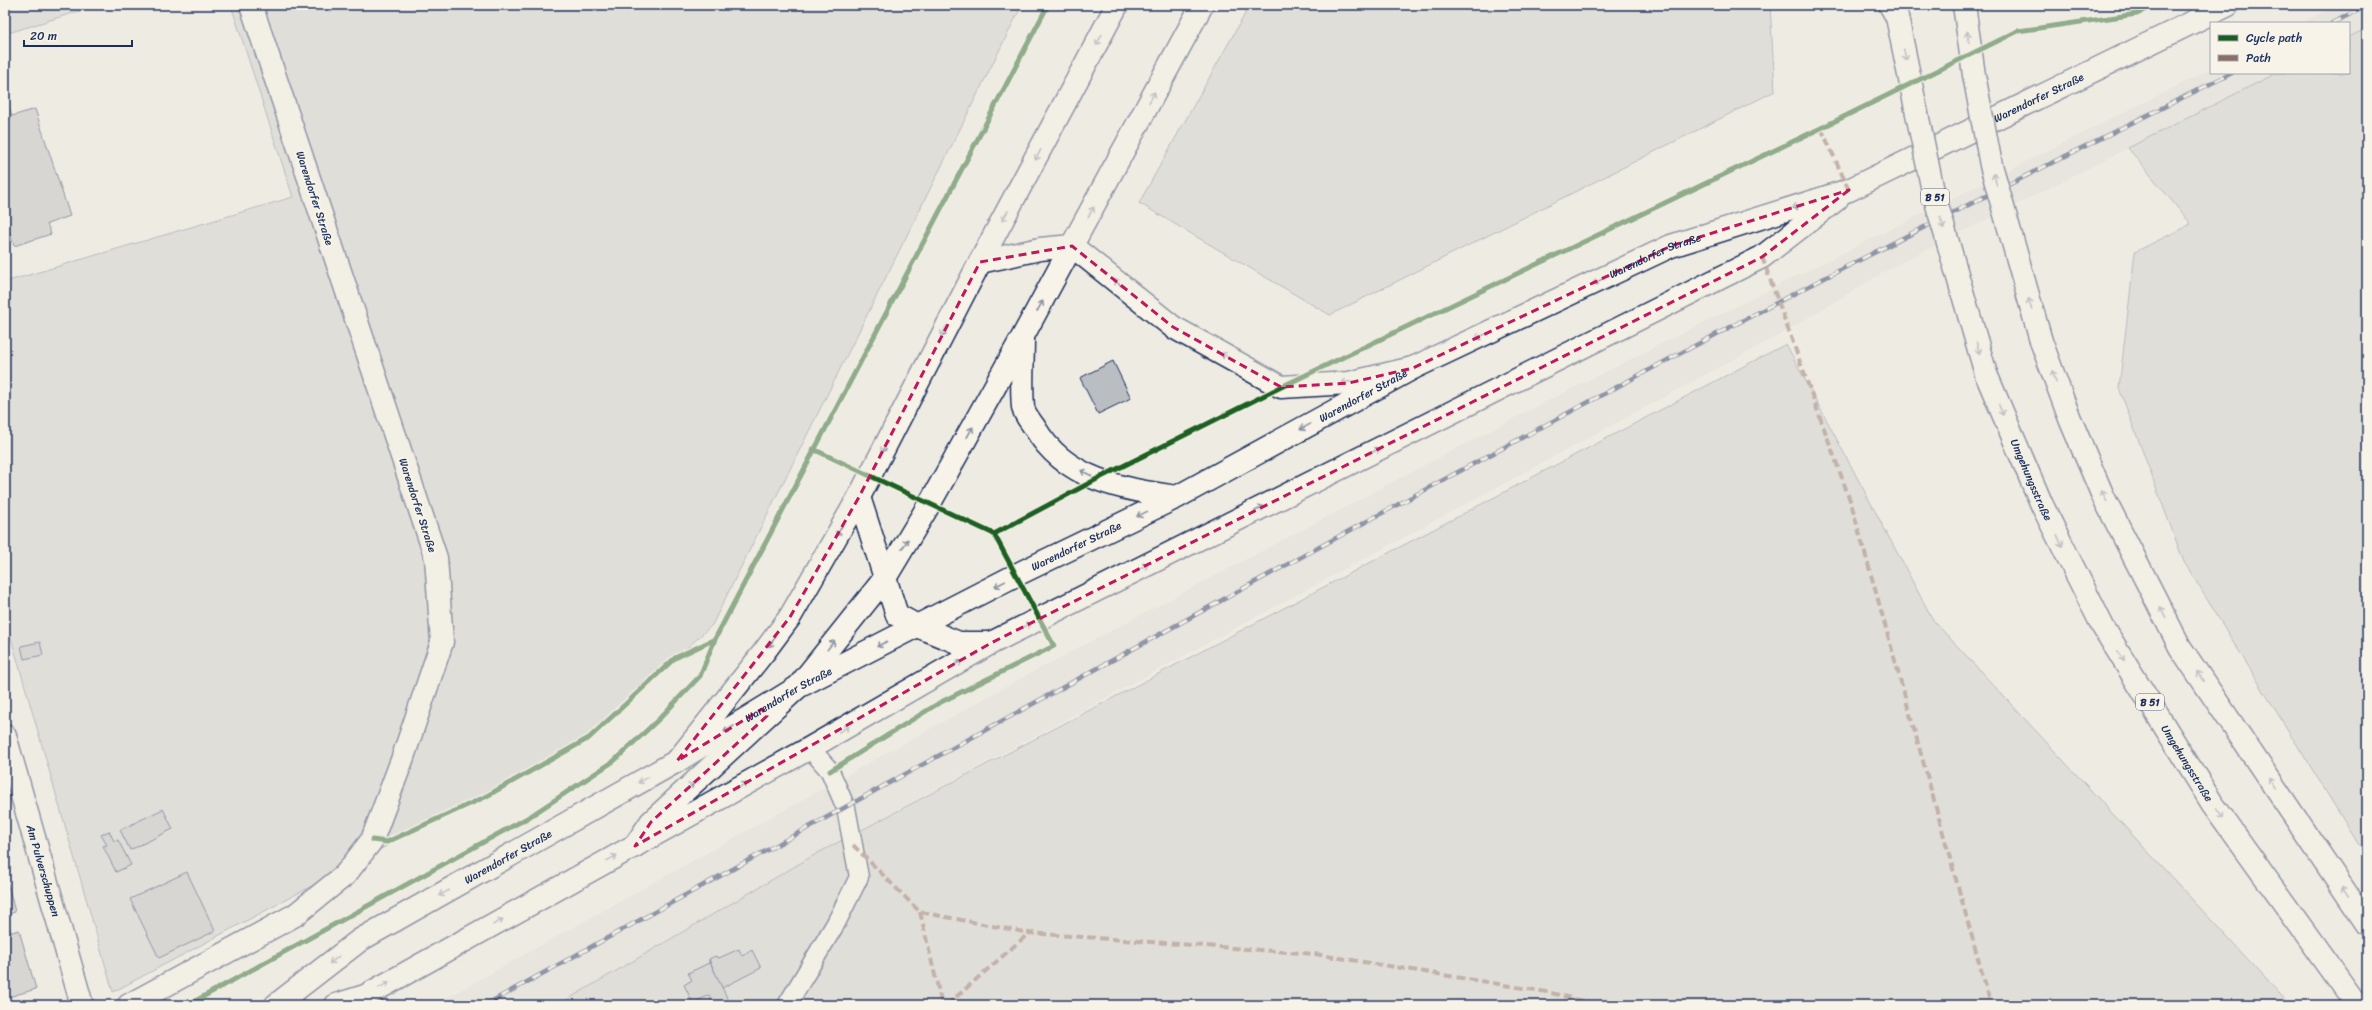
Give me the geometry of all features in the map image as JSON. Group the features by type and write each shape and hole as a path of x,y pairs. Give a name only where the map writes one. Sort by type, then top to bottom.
{"main road":[{"name":"Warendorfer Straße","path":"129,1005 295,915 345,875 372,840 402,760 442,642 436,558 251,5"},
{"path":"677,761 790,617 859,497 980,262 1117,5"},
{"path":"635,846 651,822 798,687 885,578 930,503 1023,336 1202,5"},
{"path":"1964,5 1974,75 1991,165 2041,341 2070,419 2103,496 2180,647 2367,924"},
{"name":"Warendorfer Straße","path":"276,1005 360,940 677,761 798,687 917,626 1177,497 1413,368 1671,246 1849,190 2228,5"},
{"name":"Umgehungsstraße","path":"1895,8 1933,191 1986,374 2042,505 2103,627 2212,803 2357,1005"},
{"name":"Warendorfer Straße","path":"336,1005 365,996 810,748 991,643 1762,257 1849,190"},
{"path":"980,262 1040,249 1072,246 1173,326 1281,386 1349,382 1413,368"},
{"path":"1023,336 1023,409 1045,445 1065,463 1105,483 1138,491 1177,497"},
{"path":"859,497 897,615 917,626 960,642 991,643"},
{"name":"Am Pulverschuppen","path":"5,736 82,1005"}],"lane":[{"path":"788,1005 836,923 859,877 846,808 830,771 810,748"}],"highlighted area":[{"path":"1849,190 1762,257 991,643 635,846 651,822 767,716 762,709 677,761 790,617 859,497 980,262 1072,246 1173,327 1281,387 1349,383 1413,368 1671,246"}],"shaded area":[{"path":"5,5 99,5 5,34"},
{"path":"231,5 1022,5 712,625 589,738 113,992 5,617 5,282 293,197"},
{"path":"1250,5 1770,5 1775,91 1330,315 1139,203"},
{"path":"2337,5 2367,5 2367,28 2350,36 2350,22 2303,22"},
{"path":"2367,28 2367,858 2184,562 2119,388 2135,252 2191,224 2128,148 2275,74 2350,74 2350,36"},
{"path":"2210,70 2210,74 2275,74 1894,266 1781,334 816,854 558,1005 434,1005 1027,675 1541,404"},
{"path":"1786,344 1933,620 2290,1005 558,1005 816,854"}],"building":[{"path":"9,107 12,116 35,109 70,216 47,224 51,234 14,246 5,217 5,108"},
{"path":"1113,361 1131,398 1098,414 1080,378"},
{"path":"40,642 43,655 24,659 21,646"},
{"path":"163,809 173,829 130,850 120,830"},
{"path":"109,831 114,841 118,840 131,865 116,872 103,846 107,845 101,835"},
{"path":"187,872 215,931 159,958 130,899"},
{"path":"5,875 9,888 5,889"},
{"path":"9,888 15,912 5,915 5,889"},
{"path":"5,915 11,932 5,934"},
{"path":"19,930 36,989 5,998 5,934"},
{"path":"739,949 742,956 752,950 761,968 722,988 709,959 715,956 719,958"},
{"path":"709,960 729,1002 722,1005 714,1005 709,995 693,1003 684,985 692,980 688,973 709,963"}],"railway":[{"path":"2334,22 2367,6"},
{"path":"485,1005 1253,583 1562,416 1845,267 2230,74"}],"marked path":[{"path":"1821,128 1849,190"},
{"path":"1762,257 1851,503 1991,1005"},
{"path":"853,845 920,912 1029,933 1315,954 1547,992 1599,1005"},
{"path":"920,912 942,1005"},
{"path":"947,1005 1029,933"}],"cycle path":[{"path":"188,1005 529,817 614,761 660,718 700,676 715,639 1048,5"},
{"path":"994,534 1097,479 1281,387 1821,128 2018,31 2137,14 2155,5"},
{"path":"813,449 994,534 1054,646 939,703 830,771"},
{"path":"372,840 387,842 485,797 589,738 675,658 715,639"}]}
